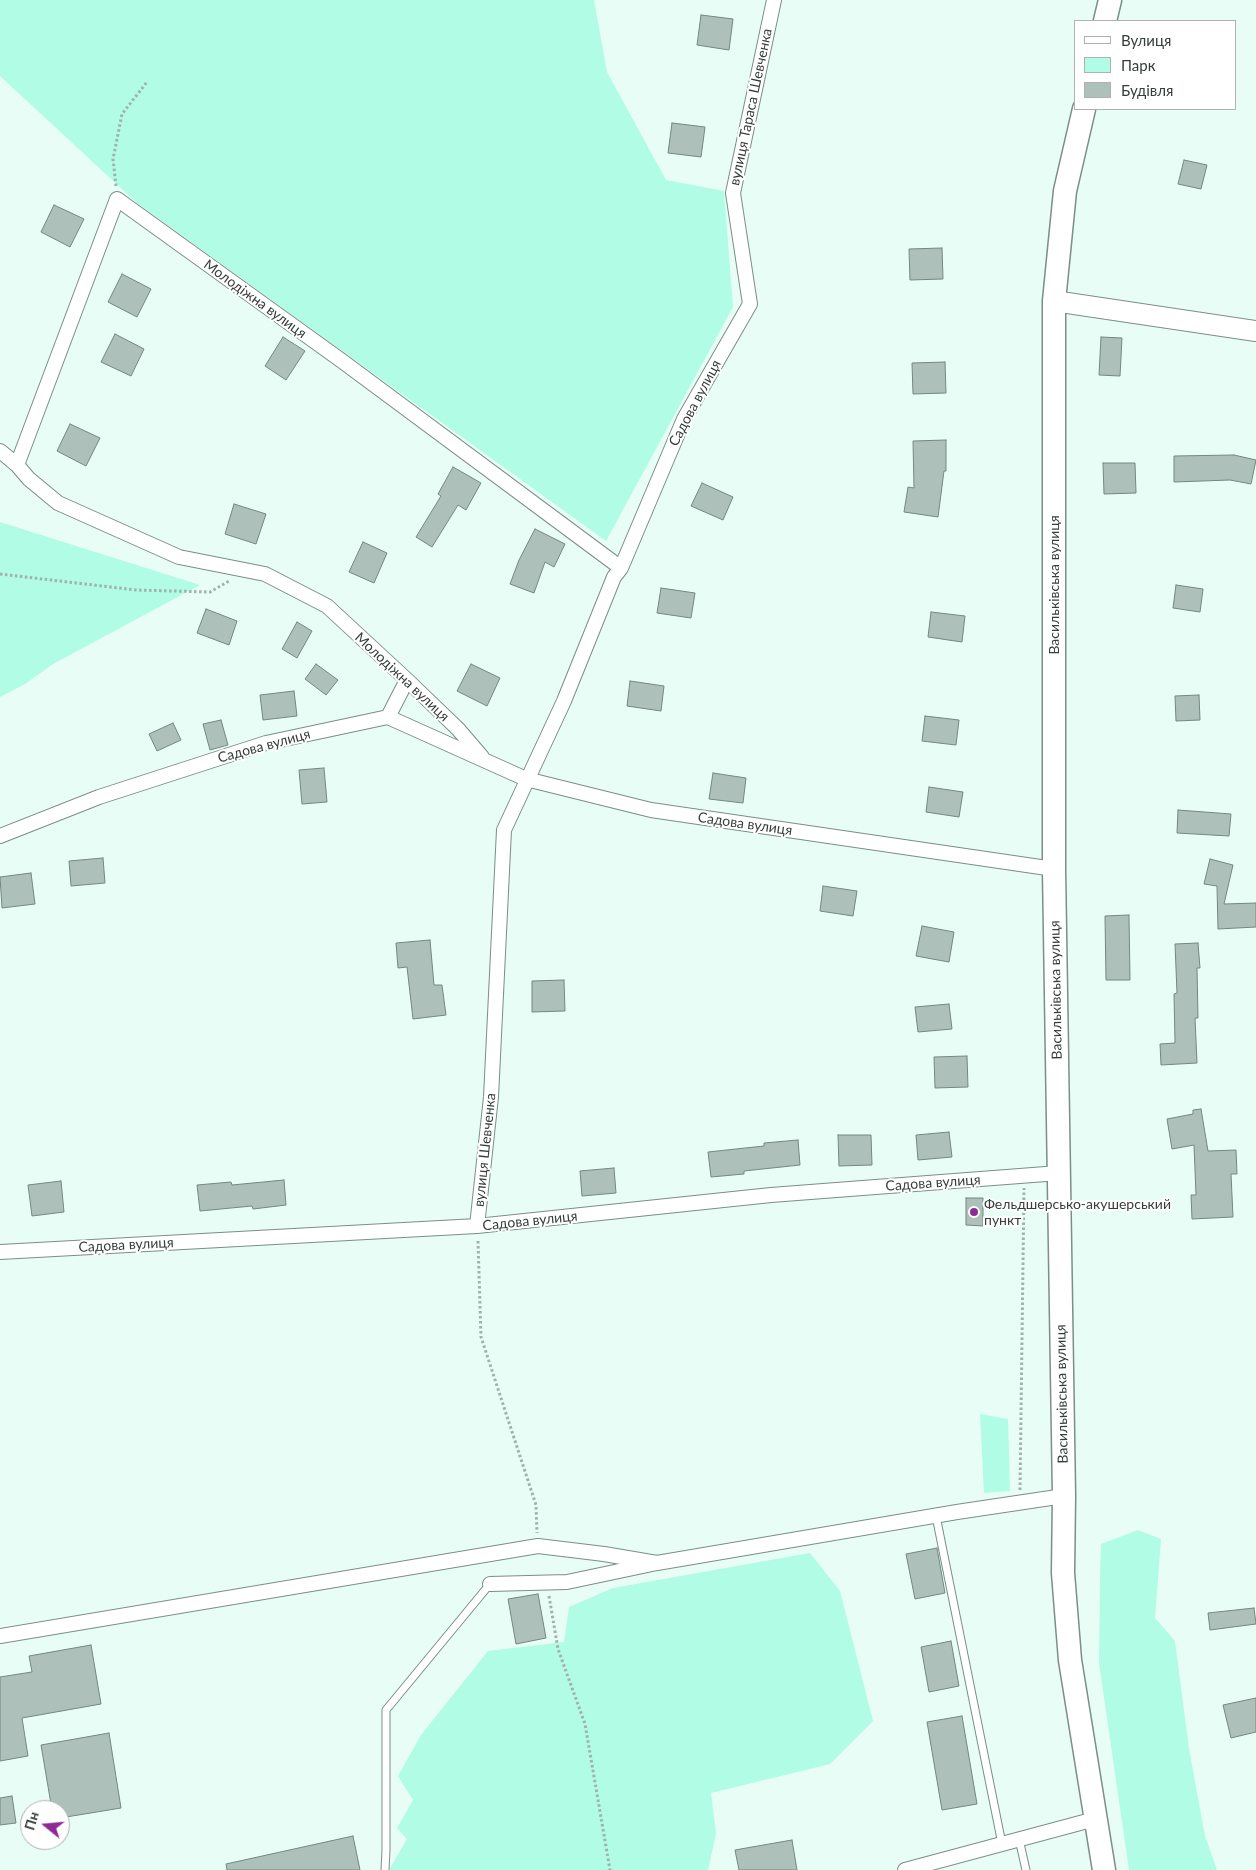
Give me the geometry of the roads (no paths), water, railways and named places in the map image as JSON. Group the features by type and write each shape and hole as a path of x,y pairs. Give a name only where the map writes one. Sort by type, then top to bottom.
{"main road":[{"path":"1105,20 1110,0"},
{"name":"Васильківська вулиця","path":"1084,110 1065,191 1054,300 1054,869 1064,1572 1070,1660 1104,1870"}],"street":[{"name":"вулиця Тараса Шевченка","path":"750,304 733,193 774,0"},
{"name":"Молодіжна вулиця","path":"17,465 117,199 342,361 620,568"},
{"path":"1054,300 1256,331"},
{"name":"Садова вулиця","path":"526,779 564,701 614,577 620,568 684,419 750,304"},
{"name":"Молодіжна вулиця","path":"0,451 58,503 179,557 265,574 327,606 458,729 486,761"},
{"path":"388,717 407,680"},
{"name":"Садова вулиця","path":"0,836 99,797 266,743 388,717 526,779 651,810 1054,869"},
{"name":"вулиця Шевченка","path":"477,1226 491,1097 504,830 526,779"},
{"name":"Садова вулиця","path":"0,1252 477,1226 771,1195 1059,1173"},
{"path":"490,1584 567,1582 657,1563 1064,1496"},
{"path":"0,1636 538,1546 657,1563"},
{"path":"904,1870 1096,1819"}],"lane":[{"path":"936,1516 1002,1844"},
{"path":"385,1870 386,1710 490,1584"},
{"path":"1020,1839 1026,1870"}],"place":[{"name":"Фельдшерсько-акушерський пункт","path":"974,1212"}]}
